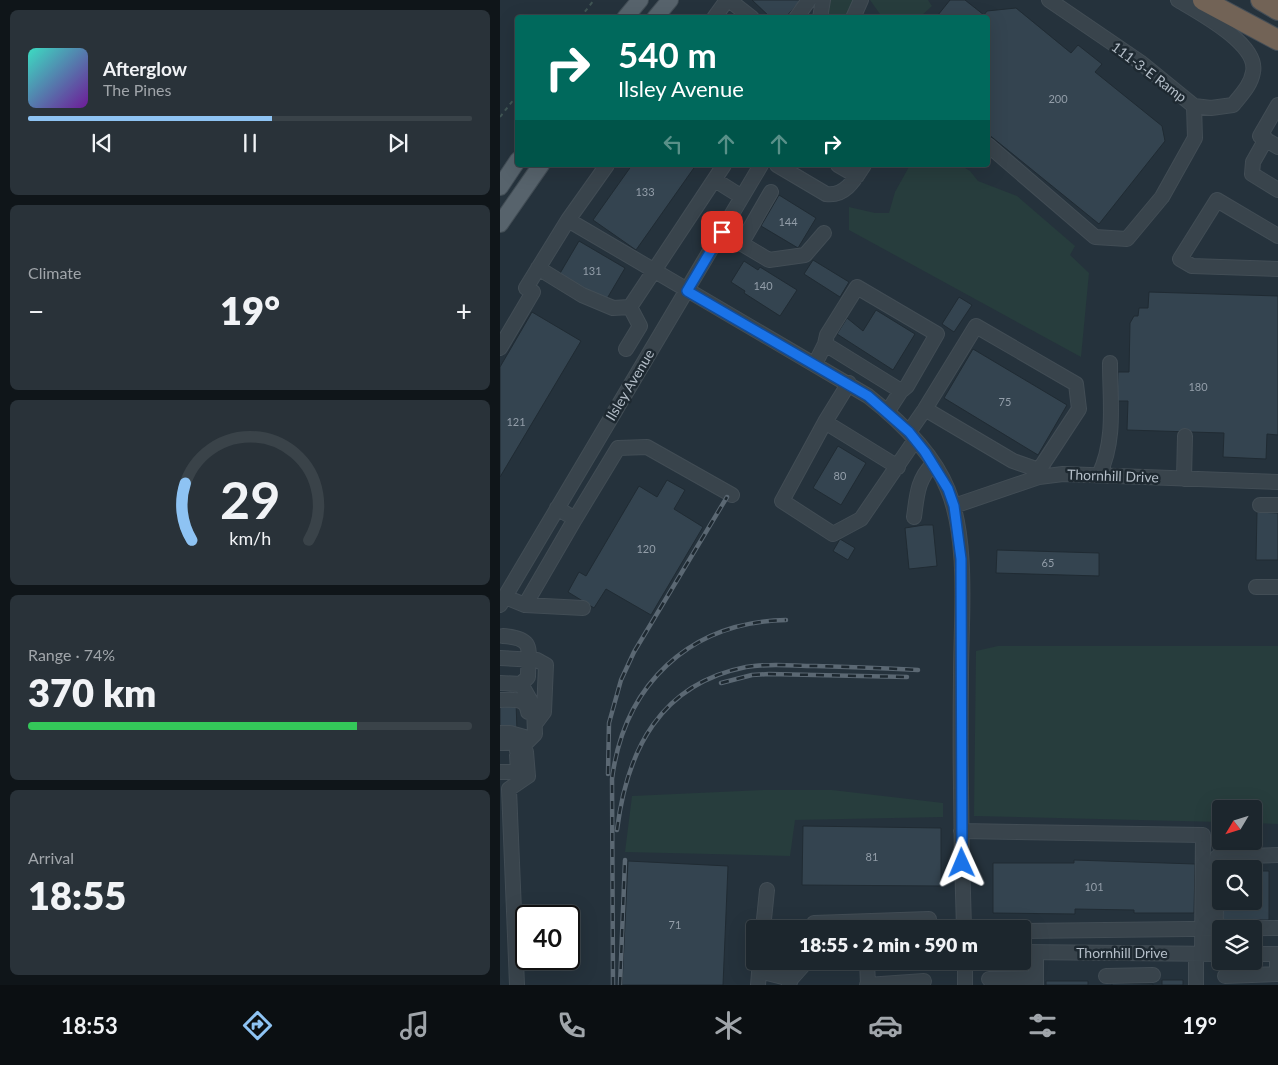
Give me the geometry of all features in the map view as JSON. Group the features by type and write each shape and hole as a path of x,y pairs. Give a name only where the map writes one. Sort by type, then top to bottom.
{"highway":[{"path":"1203,0 1278,40"},
{"path":"1229,0 1278,29"},
{"path":"1261,0 1278,10"},
{"path":"1270,0 1278,6"}],"main road":[{"path":"628,15 640,0"},
{"path":"658,15 670,0"},
{"path":"500,187 515,164"},
{"path":"500,224 541,167"}],"street":[{"path":"716,15 728,0 748,15"},
{"path":"798,15 809,0"},
{"path":"820,15 823,0"},
{"name":"111-3-E Ramp","path":"1049,0 1140,62 1194,106 1211,108 1233,105 1247,88 1254,71 1250,56 1243,45 1230,33 1178,0"},
{"path":"1278,105 1260,136 1272,143 1253,162 1252,174 1278,190"},
{"path":"990,146 1095,237 1127,239 1162,197 1195,138 1194,106"},
{"path":"500,348 530,290 538,268 568,220 607,167"},
{"path":"630,307 723,167"},
{"name":"Ilsley Avenue","path":"502,601 760,167"},
{"path":"779,167 826,194 841,193 856,176 841,167"},
{"path":"715,180 742,196"},
{"path":"742,244 771,192"},
{"path":"1278,236 1217,200 1180,259 1192,266 1278,269"},
{"path":"568,220 687,291 849,383 888,411 912,436 933,464 948,489 954,506 961,559 961,832 964,920"},
{"path":"722,232 770,260 805,255 824,233"},
{"path":"538,268 582,295 612,308 630,307"},
{"path":"815,364 825,344 827,335 857,288 937,334 907,386 901,390 888,411"},
{"path":"626,349 640,326 630,307"},
{"path":"849,383 824,422 782,501 833,534 861,519 898,467 925,409 976,326 1076,384 1079,409 1039,474 1012,461 925,409"},
{"path":"825,344 901,390"},
{"path":"1098,475 1106,459 1110,443 1110,363"},
{"path":"824,422 898,467"},
{"path":"1184,478 1186,436"},
{"path":"525,605 618,448 647,447 732,495"},
{"path":"914,517 918,485 925,472 933,464"},
{"name":"Thornhill Drive","path":"954,506 1039,474 1278,482"},
{"path":"1260,505 1278,505"},
{"path":"556,508 575,519"},
{"path":"1256,587 1278,587"},
{"path":"502,601 525,605 583,608"},
{"path":"500,653 505,643 502,636 519,637 525,640 528,646 528,677 521,684 500,683"},
{"path":"500,658 537,660 546,665 544,712 525,738 500,752"},
{"path":"500,772 518,772 534,708 521,684"},
{"path":"500,700 522,700 526,704 529,731 525,738 528,776 509,789 517,985"},
{"path":"500,733 510,733 525,738"},
{"path":"500,738 525,738"},
{"path":"500,743 525,738"},
{"path":"961,832 1203,835 1212,955 1196,985"},
{"path":"1209,929 1217,858 1278,855"},
{"path":"764,920 767,890"},
{"path":"1031,931 1278,928"},
{"path":"1099,930 1106,980 1153,975"},
{"name":"Thornhill Drive","path":"1031,953 1212,955"},
{"path":"1225,980 1277,974 1277,954 1262,954"},
{"path":"989,979 1036,981 1031,961"},
{"path":"759,972 790,982 800,970"},
{"path":"867,970 868,985 924,981"},
{"path":"965,970 965,985"}],"path":[{"path":"582,15 594,0"},
{"path":"500,117 515,98"}],"green space":[{"path":"828,0 856,0 848,15 825,15"},
{"path":"870,0 928,0 932,6 922,15 881,15"},
{"path":"909,167 963,167 970,171 978,181 1017,196 1075,246 1070,255 1089,273 1081,357 849,230 849,207 875,213 889,213 895,192"},
{"path":"998,646 1278,646 1278,824 1262,823 1262,800 1212,800 1212,822 974,816 976,651"},
{"path":"763,790 832,790 943,803 943,817 795,820 790,856 625,852 632,796"}],"building":[{"path":"752,0 801,0 788,15 768,15"},
{"path":"950,0 965,0 984,15 938,15"},
{"path":"1016,8 1071,53 1078,45 1102,64 1095,72 1162,126 1165,141 1099,224 990,136 990,15 984,15 987,11"},
{"path":"631,167 695,167 636,250 593,220"},
{"path":"779,195 816,218 798,248 761,226"},
{"path":"579,241 625,268 605,302 559,275"},
{"path":"813,260 849,282 840,297 804,274"},
{"path":"744,261 758,270 760,267 797,290 780,316 744,293 745,291 731,282"},
{"path":"1149,292 1278,296 1278,435 1267,434 1266,459 1223,457 1224,433 1127,430 1128,401 1117,401 1118,372 1129,372 1130,323 1134,316 1138,316 1139,308 1148,308"},
{"path":"959,297 972,305 954,332 942,324"},
{"path":"876,310 915,334 893,370 837,334 847,318 863,331"},
{"path":"532,312 581,341 500,477 500,367"},
{"path":"973,349 1067,405 1038,455 944,398"},
{"path":"838,446 866,463 841,505 813,488"},
{"path":"667,480 685,490 674,509 703,527 651,615 606,589 594,608 568,592 579,572 586,576 639,486 657,497"},
{"path":"1257,512 1278,513 1278,560 1256,560"},
{"path":"933,525 937,566 909,569 905,528"},
{"path":"840,539 855,548 848,560 833,551"},
{"path":"997,550 1099,553 1099,576 996,573"},
{"path":"516,702 517,731 500,732 500,703"},
{"path":"803,826 941,828 941,886 802,885"},
{"path":"1074,860 1195,864 1194,913 1134,913 1134,910 1075,909 1075,914 993,913 993,863 1074,863"},
{"path":"628,861 728,866 723,985 622,985"},
{"path":"1262,871 1269,871 1269,920 1222,920 1222,910 1262,910"},
{"path":"1162,980 1183,980 1183,985 1162,985"},
{"path":"1046,981 1088,981 1088,985 1046,985"},
{"path":"1112,983 1153,984 1153,985 1112,985"}],"railway":[{"path":"608,774 609,723 621,680 634,652 727,497"},
{"path":"613,985 612,779 619,745 631,715 647,688 667,665 691,646 720,632 751,624 786,620"},
{"path":"617,830 629,773 640,748 653,725 670,705 691,688 716,676 746,667 763,665 918,670"},
{"path":"721,683 752,675 769,674 907,677"},
{"path":"620,985 625,860"}],"route":[{"path":"722,232 687,291 849,383 868,396 892,415 909,432 925,452 948,489 954,506 961,559 960,744 962,863"}]}
